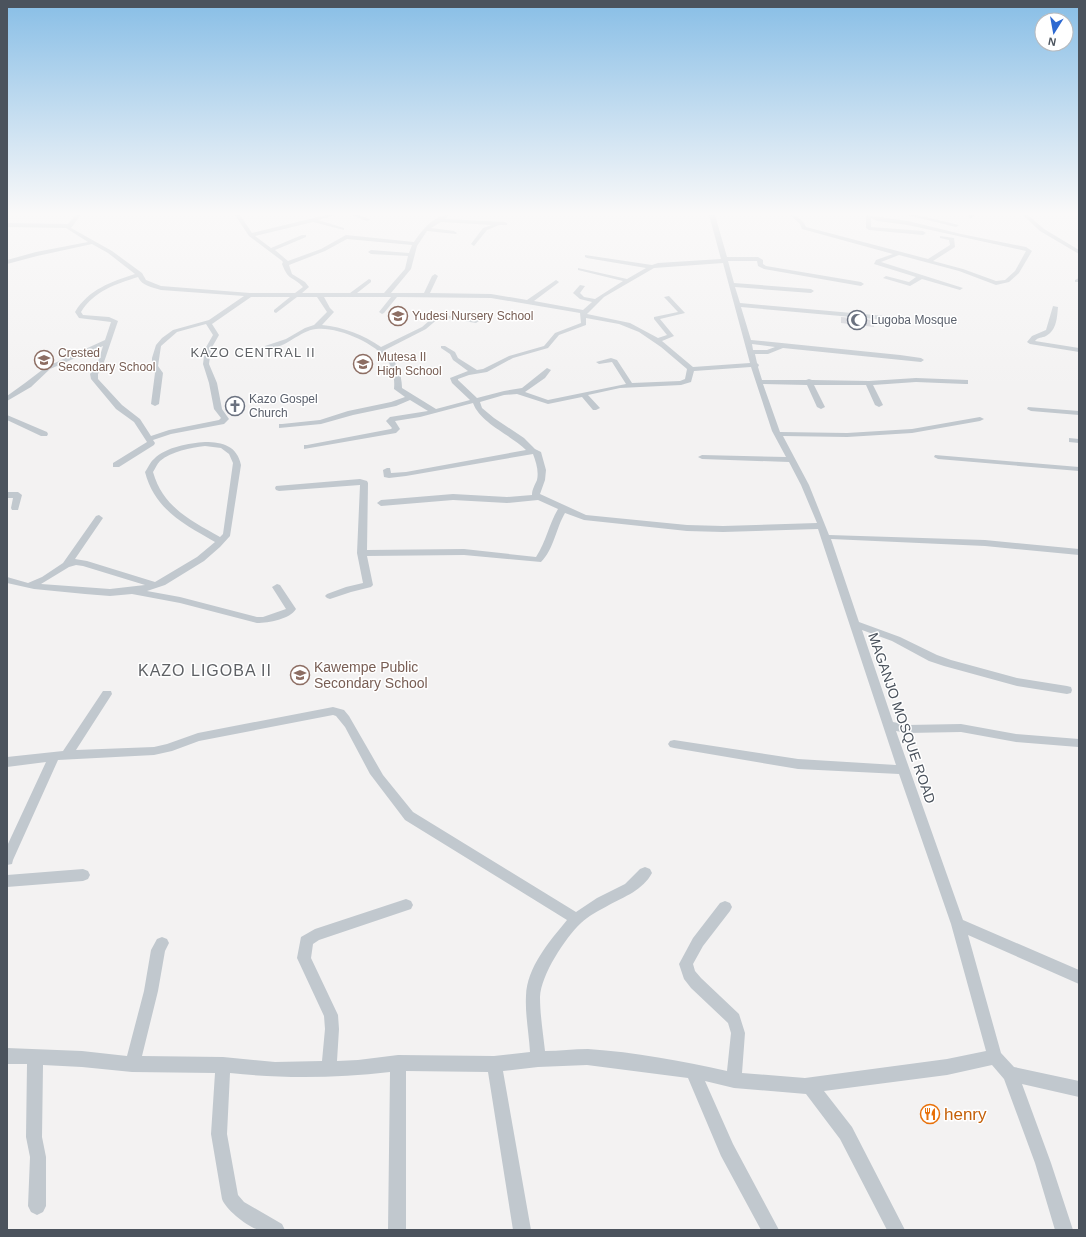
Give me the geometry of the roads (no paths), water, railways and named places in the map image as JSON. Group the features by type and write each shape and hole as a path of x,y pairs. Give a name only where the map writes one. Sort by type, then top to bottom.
{"street":[{"path":"276,311 306,287 304,284 289,275 288,273"},
{"path":"385,296 405,273"},
{"path":"595,273 629,281"},
{"path":"583,314 596,301 643,273"},
{"name":"MAGANJO MOSQUE ROAD","path":"729,273 756,365 759,382 778,434 805,485 822,526 888,725 958,924 995,1057 1010,1074 1043,1163 1064,1230"},
{"path":"797,273 861,284"},
{"path":"896,273 886,278 910,284 921,277"},
{"path":"909,273 960,288"},
{"path":"968,273 992,283 1000,283 1007,281 1016,273"},
{"path":"116,464 151,443 150,439 137,421 119,407 95,379 94,374 100,365 115,321 109,319 81,317 78,312 82,303 95,291 140,274 143,281 161,288 250,295 491,296 529,302 614,320 635,327 657,341 691,369 756,365"},
{"path":"426,295 435,276"},
{"path":"350,296 369,281"},
{"path":"529,302 556,282"},
{"path":"732,285 811,291"},
{"path":"582,286 576,293 582,298 596,301"},
{"path":"156,404 159,373 155,366 155,358 158,346 164,339 175,331 211,321 250,295"},
{"path":"316,327 331,312 327,309 320,296"},
{"path":"382,312 395,296"},
{"path":"657,341 671,336 656,318 682,313 667,297"},
{"path":"737,305 897,318"},
{"path":"1055,307 1052,329 1045,336 1034,337 1030,342 1079,350"},
{"path":"539,497 536,491 541,480 542,470 537,452 532,451 521,440 479,409 476,400 455,381 454,378 475,372 485,371 511,357 546,347 557,334 584,324 583,314"},
{"path":"380,350 424,328 437,315 476,321"},
{"path":"150,439 169,432 222,422 225,419 218,409 214,396 213,384 206,364 208,349 216,335 209,324 211,321"},
{"path":"267,347 289,340 303,330 316,327 335,329 350,334 388,356 399,379 398,389 409,398 423,403 434,411"},
{"path":"7,399 28,385 48,368 108,341"},
{"path":"443,347 452,353 455,359 475,372"},
{"path":"750,347 768,352 783,347"},
{"path":"750,347 783,347 922,360"},
{"path":"599,362 611,360 615,361 630,385"},
{"path":"517,392 548,402 630,385 681,383 688,380 691,369"},
{"path":"307,447 393,431 396,428 390,421 391,420 434,411 504,393 525,390 538,380 547,370"},
{"path":"759,382 869,383 916,380 965,382"},
{"path":"809,382 821,407"},
{"path":"869,383 879,405"},
{"path":"583,394 596,408"},
{"path":"282,426 321,422 350,413 393,404 409,398"},
{"path":"1031,408 1079,413"},
{"path":"7,418 44,434"},
{"path":"778,434 847,435 912,431 980,419"},
{"path":"7,580 29,586 98,592 130,591 156,585 200,559 214,549 221,542 227,534 236,465 235,455 230,450 218,445 204,444 178,449 157,460 149,472 150,482 168,507 191,525 221,542"},
{"path":"387,470 387,475 389,476 406,474 532,451"},
{"path":"702,457 791,460"},
{"path":"938,457 1079,470"},
{"path":"279,488 360,482 364,483 362,553 368,585 330,596"},
{"path":"7,495 18,495 15,508"},
{"path":"381,503 453,497 507,500 539,497 563,509 591,518 687,528 756,529 822,526"},
{"path":"362,553 464,552 538,560 541,557 553,531 556,520 563,509"},
{"path":"66,565 99,518"},
{"path":"832,537 985,543 1079,552"},
{"path":"29,586 45,579 66,565 75,562 84,563 156,585"},
{"path":"130,591 180,600 256,620 264,620 290,612 290,607 277,587"},
{"path":"854,624 896,639 933,658 948,663 1017,682 1068,690"},
{"path":"7,860 60,756 78,736 107,694"},
{"path":"7,762 60,756 154,751 168,748 198,737 333,711 340,712 375,771 392,796 409,816 576,919"},
{"path":"888,725 907,729 961,728 1016,738 1078,743"},
{"path":"674,744 798,764 904,770"},
{"path":"538,1059 533,996 537,974 553,948 576,919 602,902 630,888 645,873"},
{"path":"7,881 83,875"},
{"path":"329,1069 332,1029 331,1015 314,982 304,958 306,941 315,935 406,905"},
{"path":"725,908 698,942 686,964 689,974 696,983 734,1019 738,1033 734,1080"},
{"path":"958,924 1079,977"},
{"path":"132,1064 151,991 158,950 162,943"},
{"path":"7,1056 132,1064 223,1065 275,1070 358,1068 398,1062 494,1064 538,1059 587,1057 642,1063 693,1071 734,1080 810,1085 947,1067 995,1057"},
{"path":"35,1057 34,1137 38,1157 38,1206"},
{"path":"397,1230 398,1062"},
{"path":"494,1064 522,1230"},
{"path":"223,1065 219,1134 230,1199 238,1208 276,1230"},
{"path":"693,1071 727,1150 770,1230"},
{"path":"1010,1074 1079,1089"},
{"path":"810,1085 846,1133 896,1230"}],"place":[{"name":"Yudesi Nursery School","path":"398,316"},
{"name":"Lugoba Mosque","path":"857,320"},
{"name":"Crested Secondary School","path":"44,360"},
{"name":"Mutesa II High School","path":"363,364"},
{"name":"Kazo Gospel Church","path":"235,406"},
{"name":"Kawempe Public Secondary School","path":"300,675"},
{"name":"henry","path":"930,1114"}],"district":[{"name":"KAZO CENTRAL II","path":"253,352"},
{"name":"KAZO LIGOBA II","path":"205,670"}]}
